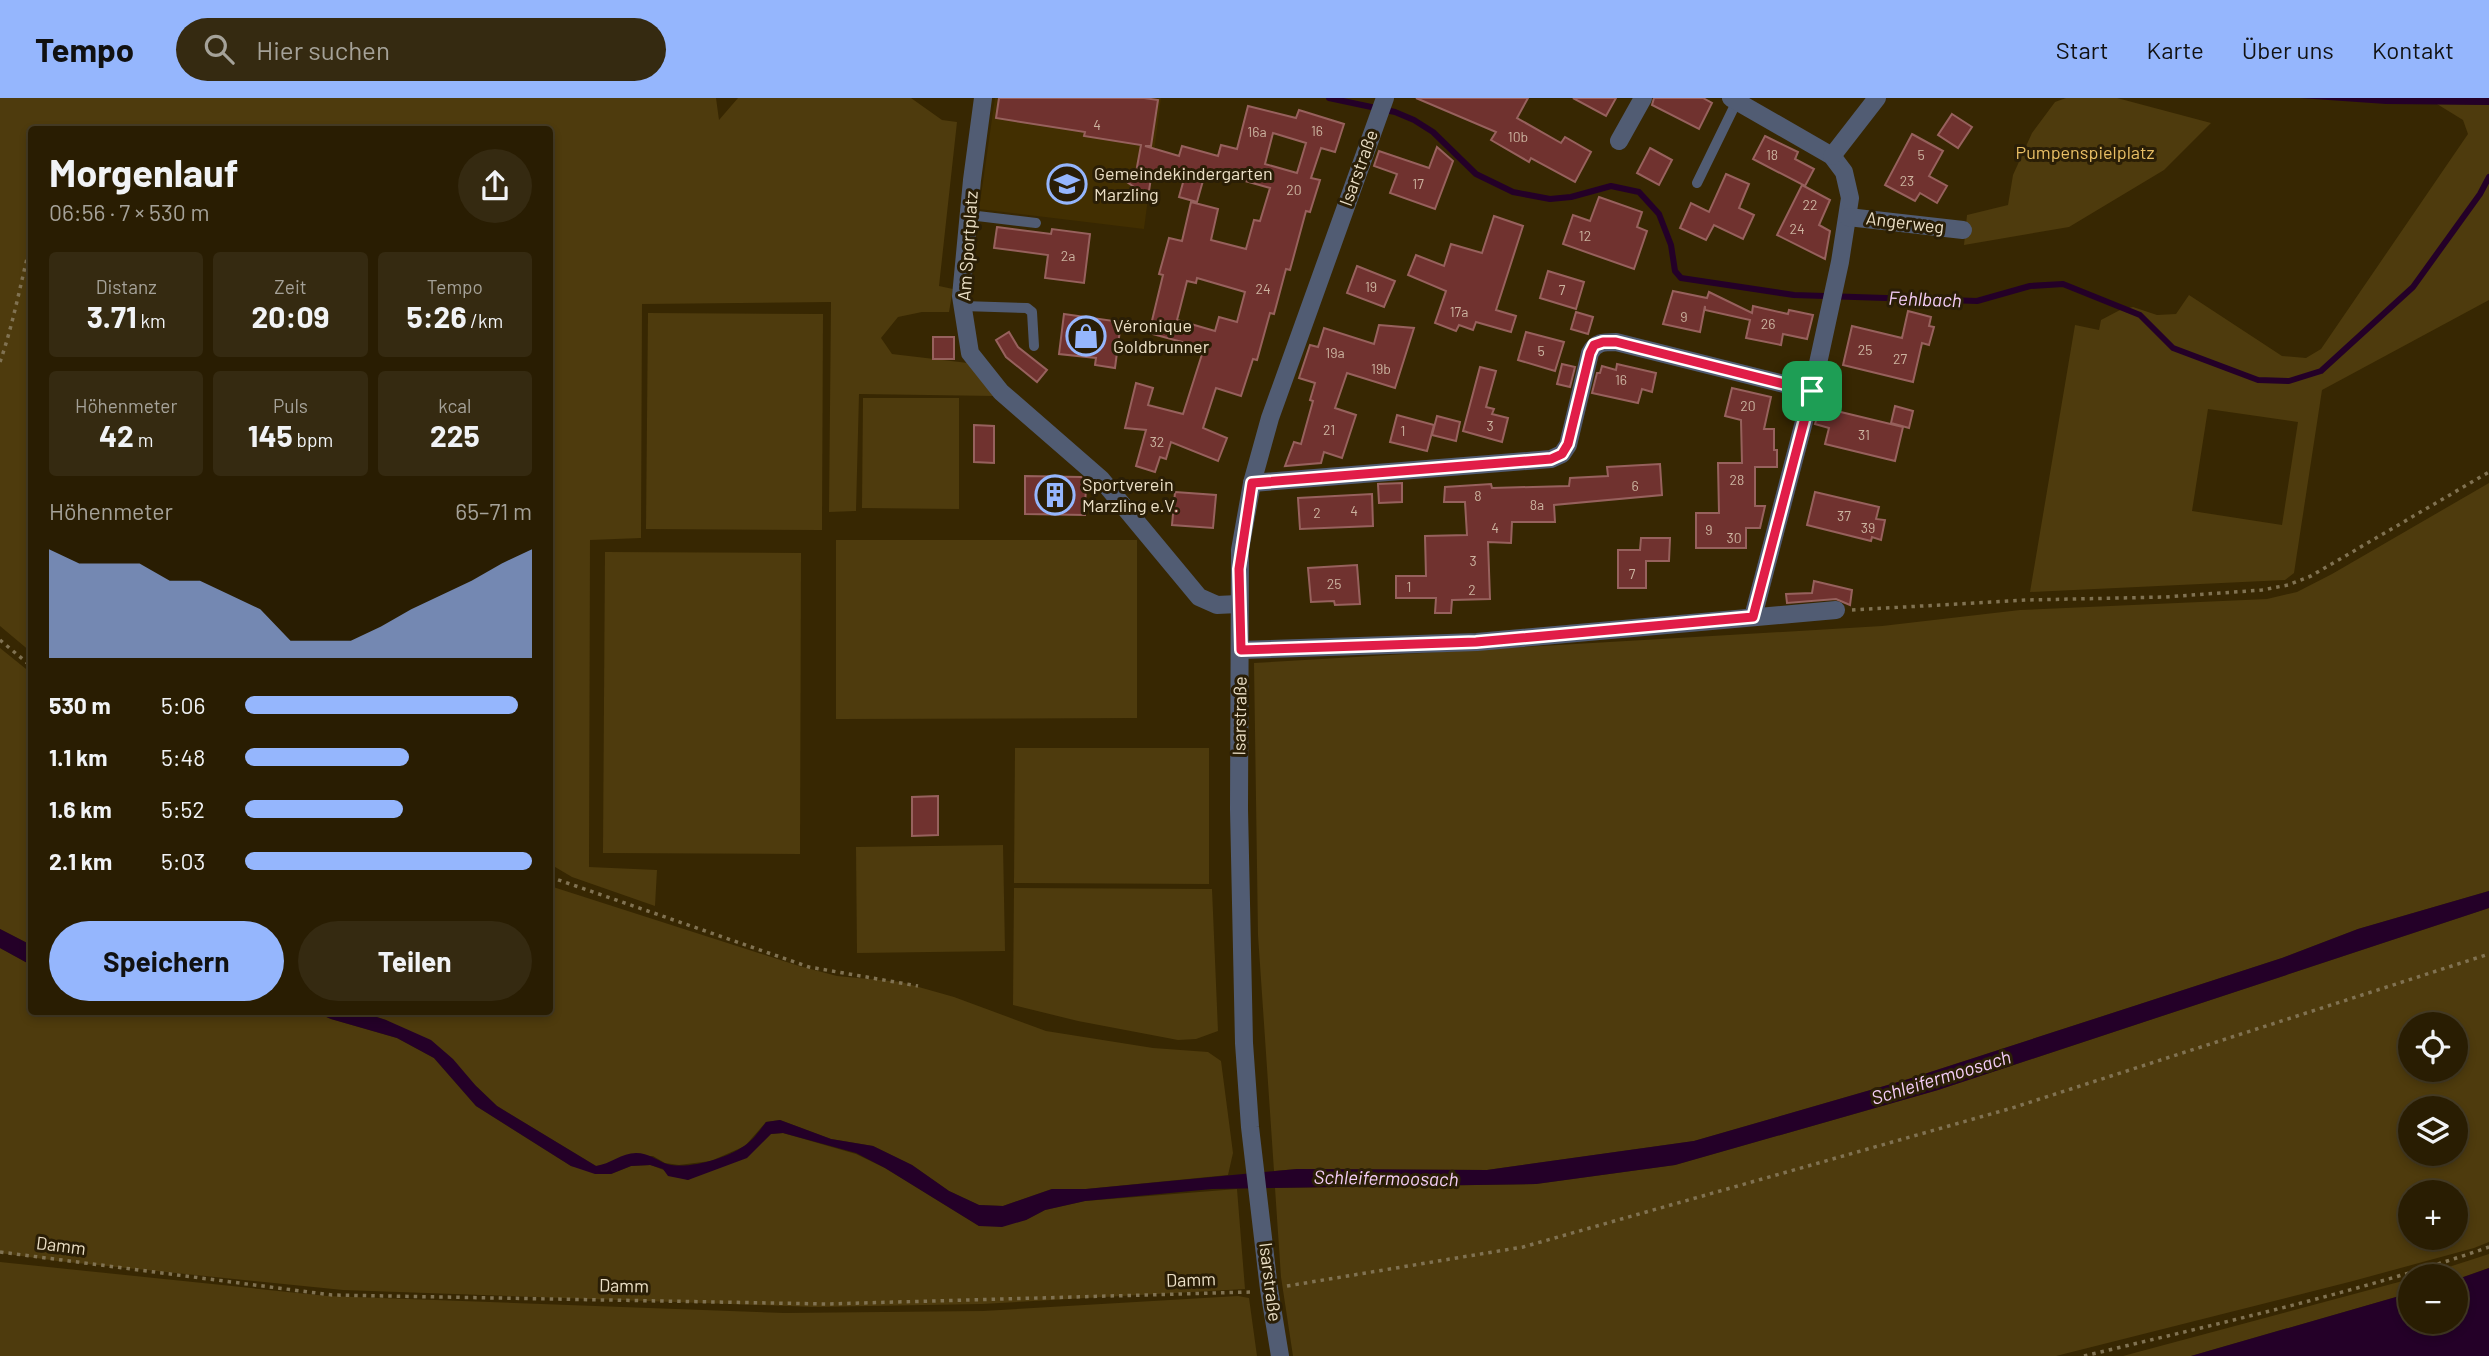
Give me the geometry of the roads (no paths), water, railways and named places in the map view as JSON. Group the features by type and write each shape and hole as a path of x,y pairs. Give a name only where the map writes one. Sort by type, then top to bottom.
{"street":[{"name":"Am Sportplatz","path":"984,98 961,296 970,353 1001,392 1101,479 1199,597 1217,605 1238,604"},
{"path":"1619,141 1643,98"},
{"path":"1734,100 1832,156 1877,98"},
{"name":"Isarstraße","path":"1280,1356 1269,1289 1250,1127 1241,945 1241,650 1238,604 1240,550 1252,483 1270,418 1385,99"},
{"name":"Angerweg","path":"1753,617 1812,391 1848,216 1850,198 1844,172 1832,156"},
{"name":"Angerweg","path":"1848,216 1963,230"},
{"path":"1252,483 1551,459 1562,454 1568,444 1590,353 1594,345 1603,342 1616,342 1812,391"},
{"path":"1241,650 1476,642 1836,610"}],"lane":[{"path":"1697,183 1734,100"},
{"path":"969,215 1036,223"},
{"path":"963,306 1027,308 1032,312 1034,346"}],"water":[{"path":"2300,98 2489,98 2489,105 2386,104"},
{"name":"Schleifermoosach","path":"2489,891 2489,908 1938,1090 1675,1165 1536,1184 1212,1189 1085,1201 1045,1210 1026,1220 1002,1227 979,1226 856,1153 783,1133 771,1134 747,1158 688,1180 668,1176 663,1169 650,1165 631,1166 611,1174 595,1174 571,1166 476,1106 434,1058 397,1038 322,1015 370,1015 431,1040 453,1059 497,1106 596,1166 636,1153 667,1164 707,1162 744,1146 766,1122 780,1120 831,1139 873,1146 912,1165 949,1191 979,1205 1003,1206 1052,1189 1086,1189 1297,1169 1487,1170 1694,1141 1912,1078 2282,958 2358,929"},
{"path":"0,929 28,943 28,963 0,948"},
{"path":"2489,1268 2489,1356 2191,1356 2398,1296 2398,1334 2468,1334 2468,1275"}],"waterway":[{"name":"Fehlbach","path":"1329,98 1395,112 1414,120 1433,132 1476,174 1513,192 1550,199 1571,197 1611,186 1639,192 1659,214 1671,245 1675,271 1681,278 1794,295 1977,301 2030,286 2063,284 2140,315 2173,348 2258,380 2289,381 2321,371 2413,287 2480,194 2489,177"}],"place":[{"name":"Gemeindekindergarten Marzling","path":"1067,184"},
{"name":"Véronique Goldbrunner","path":"1086,336"},
{"name":"Sportverein Marzling e.V.","path":"1055,495"}],"park label":[{"name":"Pumpenspielplatz","path":"2085,153"}]}
